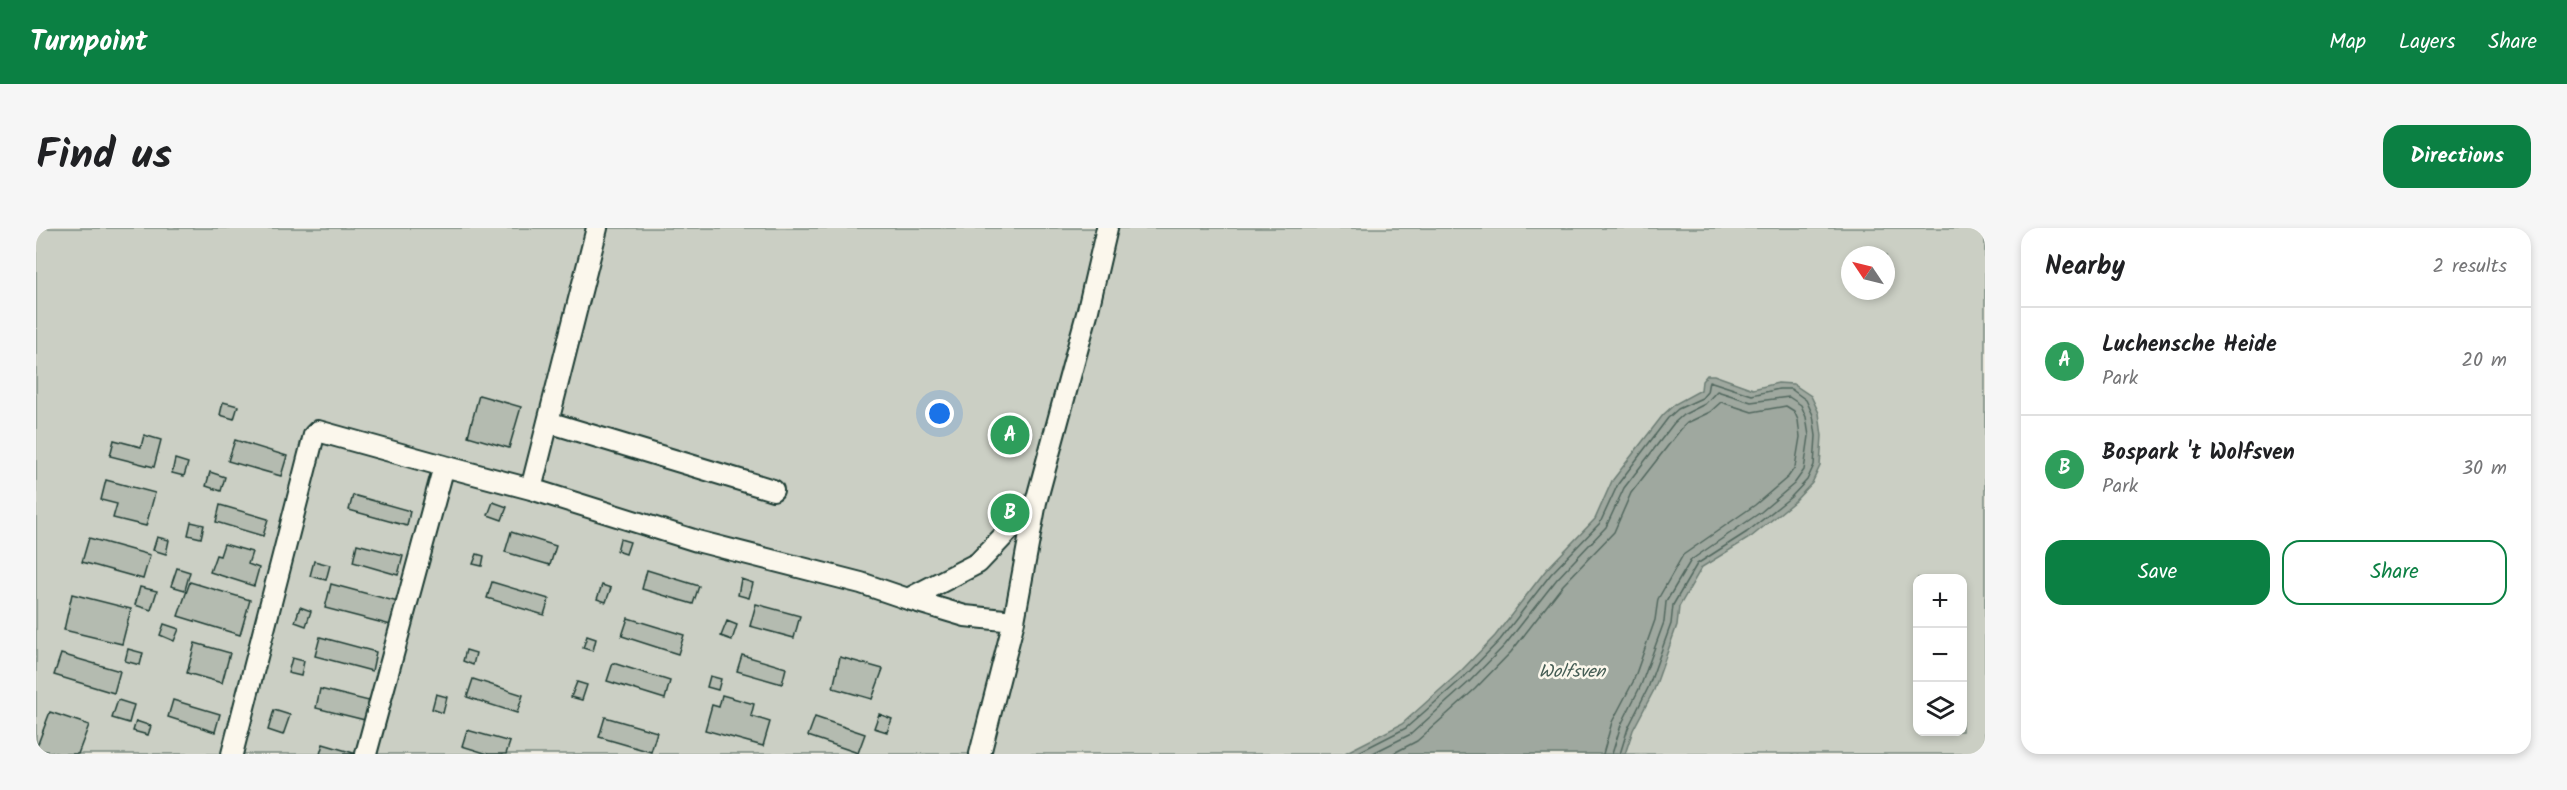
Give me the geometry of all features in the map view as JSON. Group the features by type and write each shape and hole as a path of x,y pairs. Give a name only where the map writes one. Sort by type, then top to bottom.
{"lane":[{"path":"531,489 597,228"},
{"path":"980,754 1014,621 1036,502 1088,310 1107,228"},
{"path":"548,422 773,490"},
{"path":"232,754 314,435 318,431 531,489 697,541 861,583 965,616 1014,621"},
{"path":"366,754 444,466"},
{"path":"908,599 978,563 1036,502"}],"shaded area":[{"path":"36,228 1985,228 1985,754 36,754"}],"water":[{"name":"Wolfsven","path":"1707,375 1714,375 1753,389 1778,383 1793,384 1811,396 1819,413 1822,436 1820,466 1812,483 1795,501 1751,537 1702,567 1679,607 1677,625 1654,690 1633,730 1625,754 1343,754 1402,724 1460,672 1495,636 1546,570 1595,519 1612,481 1663,415 1675,404 1701,390 1702,381"}],"building":[{"path":"479,395 521,407 509,448 468,436"},
{"path":"223,402 238,406 234,419 220,415"},
{"path":"144,435 161,440 154,467 110,456 114,440 141,447"},
{"path":"235,440 287,456 281,476 228,461"},
{"path":"175,459 188,463 184,476 172,473"},
{"path":"210,472 225,477 221,491 206,486"},
{"path":"106,480 155,493 146,526 113,518 117,504 101,500"},
{"path":"353,495 410,511 407,526 349,510"},
{"path":"493,502 507,507 502,520 488,515"},
{"path":"220,505 268,519 263,536 216,522"},
{"path":"191,522 204,525 201,538 188,535"},
{"path":"511,532 556,546 550,565 505,552"},
{"path":"157,537 169,540 166,554 153,550"},
{"path":"89,538 150,555 143,579 82,562"},
{"path":"620,539 630,542 626,554 617,551"},
{"path":"224,544 252,552 248,564 259,568 254,586 210,572 216,555 220,556"},
{"path":"357,544 403,556 398,575 353,562"},
{"path":"477,554 484,556 482,566 473,564"},
{"path":"314,561 330,565 326,580 310,576"},
{"path":"177,568 190,572 185,590 171,586"},
{"path":"647,570 699,586 693,604 642,589"},
{"path":"741,579 753,583 749,598 738,595"},
{"path":"190,582 250,600 240,635 178,616"},
{"path":"492,582 549,599 544,615 487,598"},
{"path":"331,584 398,602 391,625 325,608"},
{"path":"602,585 611,588 606,602 597,599"},
{"path":"140,587 157,591 151,610 135,605"},
{"path":"72,594 131,609 122,644 64,630"},
{"path":"756,604 800,616 794,638 750,626"},
{"path":"300,607 311,611 306,626 295,622"},
{"path":"628,618 684,635 678,654 622,636"},
{"path":"727,621 737,625 732,640 721,636"},
{"path":"164,624 179,629 174,641 160,635"},
{"path":"587,636 596,639 593,651 583,648"},
{"path":"320,637 376,652 372,671 315,656"},
{"path":"195,643 230,653 222,683 187,673"},
{"path":"128,649 143,653 140,665 125,661"},
{"path":"466,650 476,653 473,665 463,661"},
{"path":"61,654 120,671 114,693 54,675"},
{"path":"742,655 786,668 782,684 737,671"},
{"path":"840,657 883,669 872,699 833,688"},
{"path":"292,658 304,661 301,676 288,673"},
{"path":"613,663 670,681 665,699 607,681"},
{"path":"710,676 721,679 718,690 707,687"},
{"path":"473,679 523,695 517,713 467,697"},
{"path":"577,682 587,685 582,700 571,697"},
{"path":"320,689 369,701 365,720 316,708"},
{"path":"436,694 447,697 443,713 432,709"},
{"path":"722,695 754,704 751,716 770,722 763,746 705,730 712,705 719,707"},
{"path":"118,700 134,705 129,723 112,718"},
{"path":"173,700 220,714 215,732 168,717"},
{"path":"274,710 290,715 283,735 268,730"},
{"path":"50,712 89,725 78,754 59,754 36,749"},
{"path":"879,714 892,719 887,732 874,728"},
{"path":"605,717 657,732 651,752 599,737"},
{"path":"815,717 865,734 858,753 808,736"},
{"path":"136,721 151,726 148,735 133,731"},
{"path":"467,730 510,742 506,754 488,754 462,746"},
{"path":"323,744 357,754 320,754"}],"place":[{"name":"Luchensche Heide","path":"1010,435"},
{"name":"Bospark 't Wolfsven","path":"1010,513"}]}
